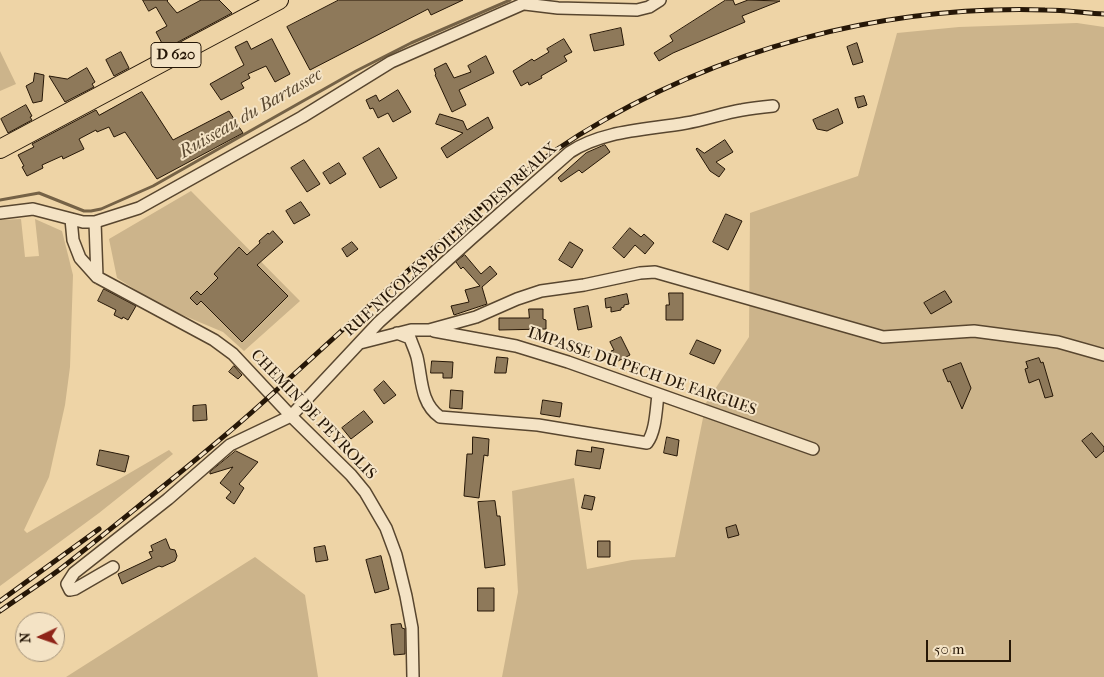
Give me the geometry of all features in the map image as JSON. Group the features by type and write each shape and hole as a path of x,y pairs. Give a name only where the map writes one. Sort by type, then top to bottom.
{"main road":[{"name":"D 620","path":"0,149 279,0"}],"street":[{"path":"0,213 33,210 71,219 95,222 139,208 302,117 390,62 529,2 558,8 637,10 649,7 660,0"},
{"name":"RUE NICOLAS BOILEAU DESPREAUX","path":"291,416 379,322 570,152 582,144 603,137 638,130 686,123 744,109 773,106"},
{"name":"CHEMIN DE PEYROLIS","path":"71,219 73,240 80,258 97,277 214,340 233,354 291,416 351,475 365,492 386,528 396,555 412,628 412,677"},
{"path":"95,222 97,277"},
{"path":"360,343 397,333 411,330 429,330 476,318 517,299 541,291 584,285 640,272 655,272 883,337 974,331 1058,342 1104,355"},
{"name":"IMPASSE DU PECH DE FARGUES","path":"429,330 516,346 568,362 813,449"},
{"path":"397,333 410,338 416,355 427,403 432,412 440,417 538,425 647,443 650,439 658,394"},
{"path":"112,567 75,589 70,590 67,584 74,573 168,499 230,445 291,416"}],"shaded area":[{"path":"1077,23 1104,27 1104,677 502,677 518,592 512,491 574,478 587,569 632,560 675,557 706,403 749,337 750,213 858,176 897,33 959,27"},
{"path":"0,51 16,84 0,91"},
{"path":"191,191 300,301 244,351 223,332 161,306 117,278 109,239"},
{"path":"21,219 25,257 39,256 35,219 62,231 73,275 70,367 65,405 49,477 24,530 27,533 169,450 173,454 99,513 0,586 0,220"},
{"path":"255,557 305,595 318,677 66,677"}],"building":[{"path":"143,0 168,0 177,13 201,0 219,0 232,13 165,49 156,32 167,26 156,7 149,11"},
{"path":"339,0 463,0 431,15 428,9 310,70 287,27"},
{"path":"726,0 733,0 735,5 748,0 780,1 742,16 745,22 673,53 659,61 654,53 673,41 670,36"},
{"path":"621,28 624,45 594,51 590,35"},
{"path":"272,39 290,74 275,82 266,66 248,74 250,78 241,83 244,88 221,100 210,84 244,65 235,47 247,41 251,49"},
{"path":"564,39 572,52 564,56 567,61 541,76 542,78 529,85 528,82 521,86 513,71 532,59 534,61 549,52 547,49"},
{"path":"857,43 863,62 853,65 847,47"},
{"path":"121,52 129,68 114,76 106,60"},
{"path":"486,56 494,73 459,90 466,105 452,112 434,69 446,63 454,78 471,72 468,66"},
{"path":"87,68 95,82 92,84 94,87 65,102 49,76 67,79"},
{"path":"35,73 44,75 42,101 33,103 26,86 33,82"},
{"path":"398,90 411,112 393,122 388,113 378,118 373,108 370,109 366,100 376,95 379,101"},
{"path":"142,92 173,140 229,111 243,133 157,179 125,132 114,137 109,127 97,132 96,130 79,139 84,149 63,159 62,156 42,165 43,168 27,176 18,155 34,147 32,144 96,110 99,115"},
{"path":"864,96 867,105 858,108 855,98"},
{"path":"26,105 32,120 8,133 1,119"},
{"path":"838,109 843,123 827,131 817,129 813,120"},
{"path":"440,114 463,121 467,130 488,117 493,128 447,158 441,148 463,133 436,124"},
{"path":"725,140 733,152 716,162 725,169 719,177 710,171 696,149 704,153"},
{"path":"605,145 610,152 582,173 579,170 561,182 558,178 586,153"},
{"path":"379,148 397,178 380,188 363,158"},
{"path":"304,160 320,184 307,192 291,168"},
{"path":"339,163 346,174 330,184 323,173"},
{"path":"301,202 310,215 294,224 286,211"},
{"path":"726,214 742,221 728,250 713,242"},
{"path":"630,228 641,237 644,234 654,243 645,254 635,245 624,258 613,248"},
{"path":"273,231 283,242 257,265 288,296 242,342 201,301 197,305 190,298 197,291 201,295 218,278 214,274 239,247 247,255 260,243 259,241"},
{"path":"352,242 358,249 347,257 342,249"},
{"path":"570,242 583,250 572,268 559,260"},
{"path":"465,255 481,274 490,266 497,274 482,287 487,304 454,315 451,306 469,302 465,290 480,286 456,262"},
{"path":"104,289 136,306 128,320 114,315 116,310 98,301"},
{"path":"945,291 952,302 931,314 924,303"},
{"path":"669,293 683,293 683,320 666,320 666,305 669,305"},
{"path":"627,294 629,304 624,305 621,310 611,312 611,307 606,308 605,299"},
{"path":"588,306 592,327 578,330 574,309"},
{"path":"529,309 543,309 546,329 499,330 499,318 529,318"},
{"path":"621,337 630,355 616,362 611,351 614,350 610,342"},
{"path":"697,340 721,350 714,364 690,354"},
{"path":"497,357 508,358 506,373 495,373"},
{"path":"1039,358 1041,363 1043,362 1053,396 1045,398 1039,379 1029,383 1025,369 1028,368 1026,362"},
{"path":"432,361 453,362 452,378 443,378 443,373 431,373"},
{"path":"961,363 971,388 962,409 943,370"},
{"path":"234,366 242,375 238,379 229,372"},
{"path":"384,381 396,395 384,404 374,390"},
{"path":"451,390 463,391 462,409 450,408"},
{"path":"543,400 562,403 560,417 541,414"},
{"path":"206,405 207,420 193,421 193,406"},
{"path":"364,411 373,422 351,439 342,428"},
{"path":"1092,433 1104,447 1104,451 1096,458 1082,441"},
{"path":"473,437 489,439 488,456 484,455 479,498 464,496 467,454 472,454"},
{"path":"667,437 679,440 677,456 664,453"},
{"path":"592,447 604,449 600,469 575,465 577,450 591,452"},
{"path":"100,450 129,456 125,472 97,465"},
{"path":"236,451 258,462 239,484 244,488 234,504 226,498 231,492 220,483 233,467 210,474 210,472"},
{"path":"585,495 595,497 592,510 582,508"},
{"path":"495,501 497,516 500,516 505,565 485,568 478,502"},
{"path":"736,525 739,535 728,538 726,528"},
{"path":"166,539 170,549 175,550 177,556 175,561 162,567 159,566 122,584 118,574 152,558 149,552 153,551 151,546"},
{"path":"598,541 610,541 610,557 598,557"},
{"path":"325,546 328,560 316,562 314,548"},
{"path":"381,556 389,589 375,593 366,560"},
{"path":"478,588 494,588 494,611 478,611"},
{"path":"401,624 402,628 405,629 405,654 394,655 391,625"}],"waterway":[{"name":"Ruisseau du Bartassec","path":"0,200 39,193 84,211 101,209 153,186 356,71 411,43 510,0"}],"railway":[{"path":"0,611 59,570 214,445 443,239 509,184 555,150 632,105 688,78 745,56 803,38 863,25 923,15 984,10 1052,10 1104,14"},
{"path":"0,601 99,529"}]}
